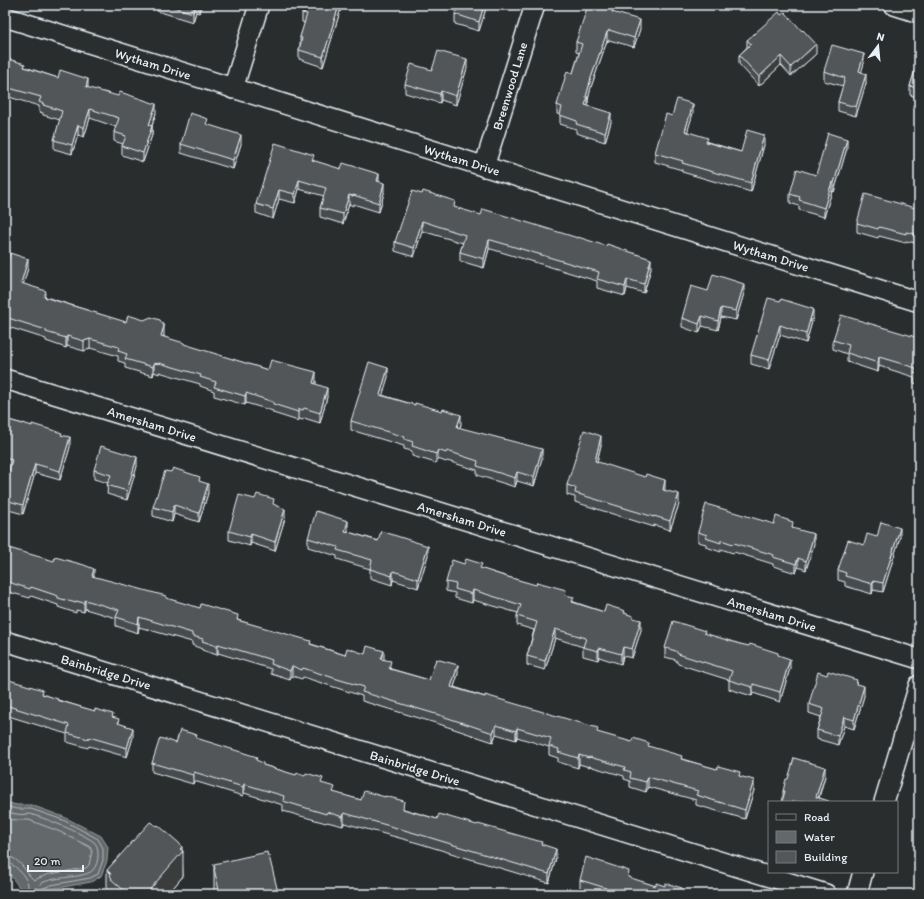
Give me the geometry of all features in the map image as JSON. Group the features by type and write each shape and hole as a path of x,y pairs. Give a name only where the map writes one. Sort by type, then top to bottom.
{"street":[{"path":"232,89 259,5"},
{"name":"Breenwood Lane","path":"484,167 535,5"},
{"path":"894,5 919,13"},
{"name":"Wytham Drive","path":"5,17 919,302"},
{"name":"Amersham Drive","path":"5,379 919,659"},
{"name":"Bainbridge Drive","path":"5,641 826,894"},
{"path":"884,801 919,685"},
{"path":"857,894 864,873"}],"water":[{"path":"5,802 17,805 31,805 64,817 101,836 108,847 107,861 101,876 91,882 52,889 41,894 18,894 19,887 5,870"}],"building":[{"path":"167,5 195,5 193,13"},
{"path":"305,5 339,5 323,57 299,50 302,38 300,37 307,14 302,13"},
{"path":"458,5 484,5 479,22 455,14"},
{"path":"594,5 613,7 612,12 640,20 634,38 609,30 607,32 591,78 585,105 611,113 605,133 576,124 577,121 560,115 562,107 557,105 567,71 573,73 582,44 576,42 587,8 593,9"},
{"path":"779,12 781,15 785,12 816,44 791,67 781,56 759,77 739,55 751,44 747,40"},
{"path":"832,45 864,54 859,71 866,74 856,107 838,102 845,78 824,71"},
{"path":"438,51 467,59 456,96 441,91 440,94 405,84 411,64 432,70"},
{"path":"5,58 25,64 24,67 58,78 60,70 88,79 86,87 118,96 120,92 156,104 149,125 152,126 143,153 122,146 126,136 114,132 119,118 90,109 84,128 78,125 72,145 54,140 62,111 43,105 44,104 39,102 41,97 9,88 5,101"},
{"path":"919,58 919,89 910,86"},
{"path":"677,99 693,104 685,131 708,138 706,142 741,152 747,130 764,135 751,183 682,163 683,161 655,153 666,114 672,116"},
{"path":"190,113 208,119 206,124 241,135 233,160 181,144"},
{"path":"828,133 847,139 834,183 832,182 824,208 799,200 800,197 790,194 797,169 816,175"},
{"path":"275,143 314,155 312,160 341,169 343,163 379,174 377,181 384,183 379,203 349,195 343,214 320,208 326,188 299,180 295,194 279,190 273,209 256,204"},
{"path":"412,191 422,194 423,191 455,201 454,207 481,215 483,209 606,246 607,244 651,259 644,284 627,279 625,287 597,279 599,272 491,240 489,240 484,259 460,252 465,235 422,221 414,248 395,242"},
{"path":"865,194 919,209 919,222 915,234 906,232 906,234 879,227 878,229 857,223"},
{"path":"10,253 28,259 21,283 46,291 44,297 126,322 128,315 144,320 151,317 160,320 164,326 161,336 268,370 271,360 316,372 313,383 327,388 320,413 304,408 303,410 299,409 298,412 246,393 245,396 214,387 216,382 200,377 201,375 159,363 154,363 153,367 125,359 127,354 118,351 119,347 90,339 84,341 67,336 66,338 5,317 5,270"},
{"path":"713,274 744,284 736,311 721,308 718,321 702,316 699,324 682,318 691,286 708,291"},
{"path":"768,298 780,301 781,299 813,309 806,334 780,325 769,360 751,355"},
{"path":"841,315 919,338 919,375 914,373 916,368 879,357 878,363 847,353 849,345 833,340"},
{"path":"369,362 388,368 380,395 442,411 443,409 461,415 457,427 542,449 534,477 517,472 515,478 477,466 478,461 447,451 446,453 438,450 436,454 412,446 413,442 404,439 405,437 351,421"},
{"path":"5,419 32,426 32,424 70,437 60,471 35,464 23,505 5,500 5,483 12,460 5,458"},
{"path":"584,430 601,436 595,461 645,477 646,474 665,480 663,490 679,494 670,521 575,493 576,488 567,485"},
{"path":"101,446 137,457 127,491 107,485 111,475 94,470"},
{"path":"173,468 200,477 199,481 208,484 199,513 174,505 172,512 153,507 165,471 171,472"},
{"path":"257,494 274,499 273,504 285,509 275,542 251,534 250,537 229,531 239,495 255,499"},
{"path":"706,504 774,524 776,516 793,522 792,528 814,534 806,561 798,558 796,564 773,557 774,555 734,543 721,540 721,543 706,538 707,535 698,532"},
{"path":"316,511 348,521 345,531 378,541 381,531 428,546 418,579 393,571 392,576 370,569 372,560 337,550 338,547 308,538"},
{"path":"881,522 900,528 883,583 873,581 872,584 845,576 846,573 838,570 848,540 864,545 867,534 877,537"},
{"path":"5,547 54,561 55,557 84,565 94,569 92,576 166,596 166,598 200,608 201,604 238,615 237,620 311,641 310,644 345,655 347,648 365,654 367,646 384,651 381,659 391,661 390,669 429,680 436,659 458,665 451,687 485,697 485,695 598,728 597,732 632,742 633,738 649,743 648,746 682,756 681,759 717,769 718,766 740,772 739,776 754,780 745,810 696,795 698,791 648,777 646,782 630,778 631,772 624,770 625,767 589,757 579,755 578,758 558,752 559,749 549,746 551,738 517,728 516,731 496,725 493,733 362,692 364,687 303,668 302,670 292,666 290,671 271,664 272,660 218,644 217,646 202,641 203,639 192,636 192,633 139,617 138,624 116,617 119,610 85,600 84,603 76,601 76,603 58,598 58,596 31,587 30,589 5,581"},
{"path":"466,559 482,564 480,568 501,575 536,585 537,582 566,590 565,595 574,597 572,602 604,612 606,605 625,611 624,613 641,620 632,649 623,647 621,654 599,648 598,651 583,647 586,638 555,629 545,661 527,656 537,622 517,616 521,605 473,590 472,594 455,589 456,584 446,582 452,560 464,564"},
{"path":"673,621 705,631 704,633 740,644 749,646 750,644 778,653 778,655 790,659 780,692 753,684 752,687 729,680 732,671 678,654 676,651 665,648"},
{"path":"828,671 857,680 856,684 864,686 854,720 844,717 838,736 817,730 824,709 809,704 818,672 827,675"},
{"path":"9,680 43,690 42,694 58,699 57,700 95,711 95,709 113,714 112,717 119,719 118,723 133,728 127,748 89,737 88,739 67,733 69,725 5,705 5,684 8,684"},
{"path":"180,730 197,735 196,738 257,757 256,760 263,763 263,765 296,775 297,773 305,776 306,773 323,778 321,783 335,787 333,792 361,800 364,791 385,796 404,801 403,809 437,819 439,814 542,842 541,844 556,849 549,874 344,813 343,817 327,812 326,814 283,801 284,796 244,784 243,787 194,772 193,775 152,763 160,738 176,743"},
{"path":"794,758 825,767 816,797 829,801 782,801 786,779 788,779"},
{"path":"150,822 157,826 158,825 179,843 182,847 180,849 183,851 146,894 128,894 111,879 111,874 107,870"},
{"path":"267,852 278,892 270,894 220,894 214,864"},
{"path":"586,857 629,871 628,877 656,886 656,883 665,886 665,883 682,888 681,894 618,894 605,890 606,888 580,880"}]}
